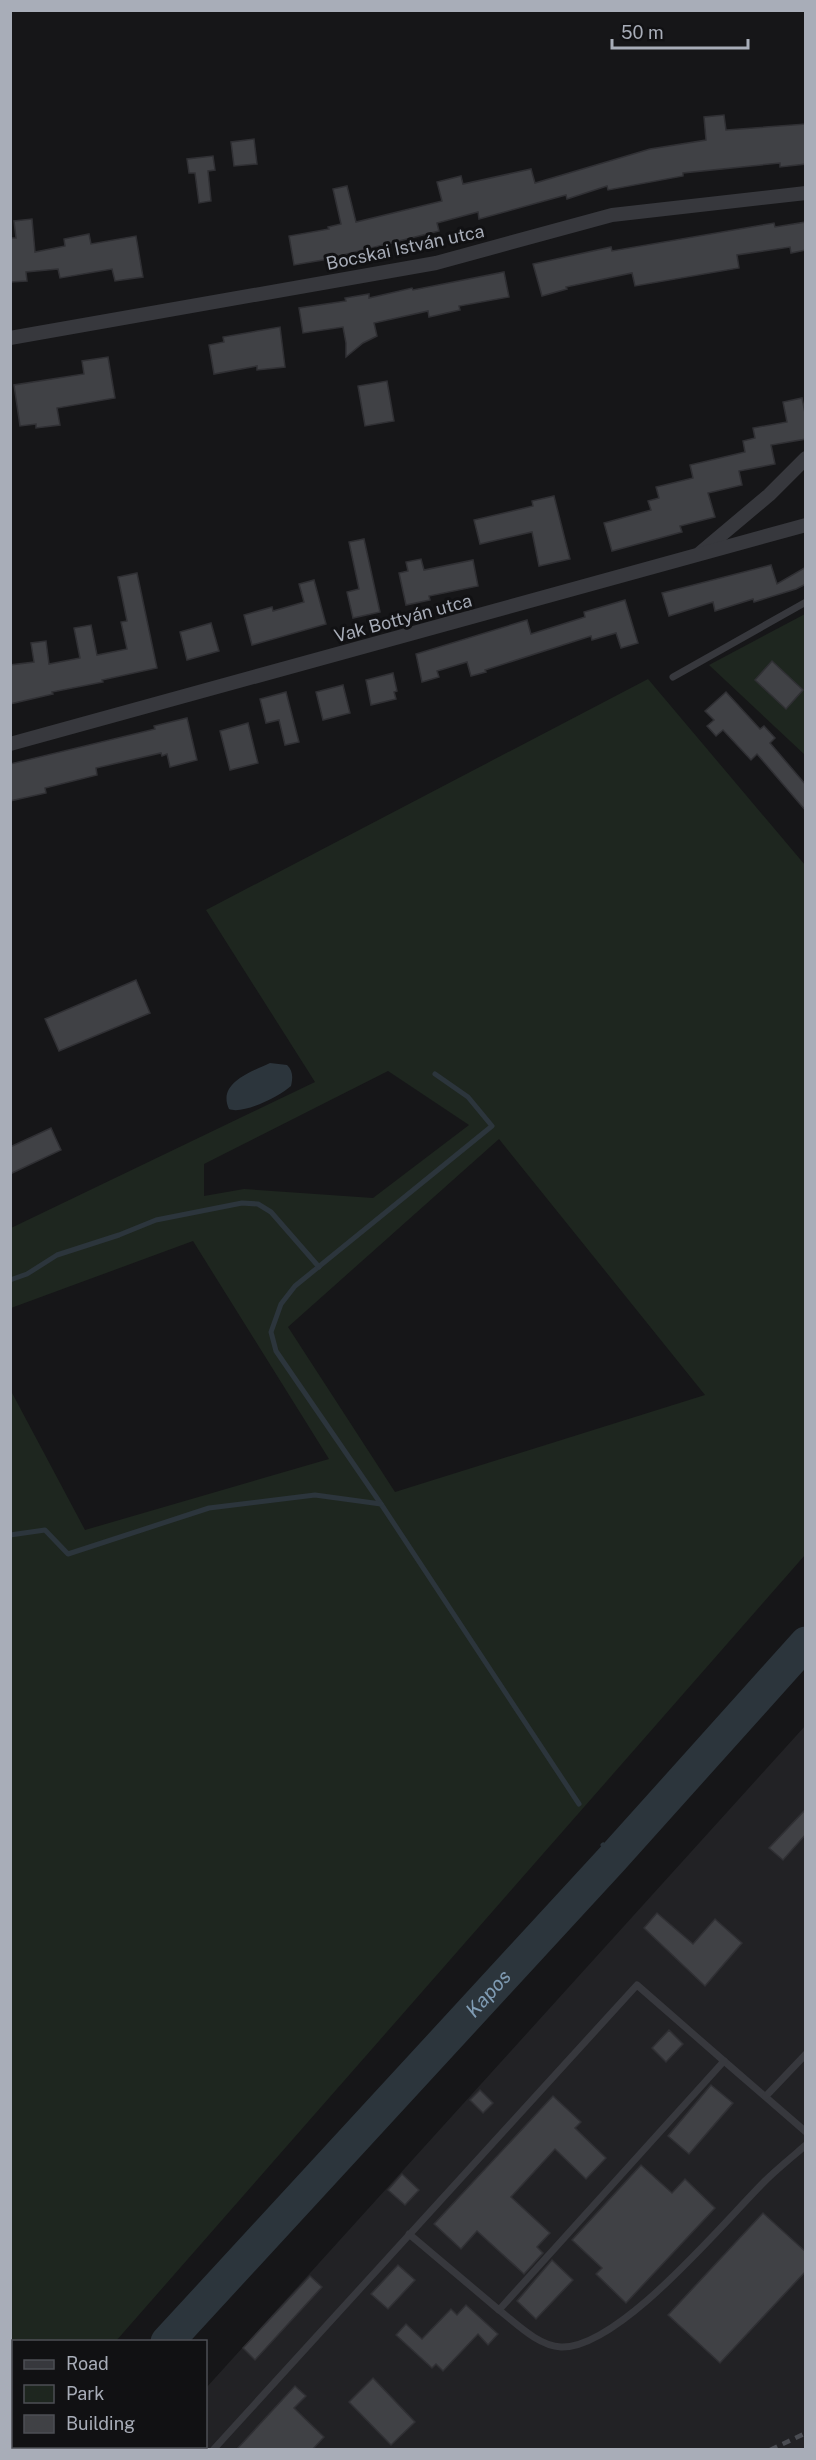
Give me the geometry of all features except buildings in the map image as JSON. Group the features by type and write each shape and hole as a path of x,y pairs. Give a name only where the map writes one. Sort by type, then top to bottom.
{"street":[{"name":"Bocskai István utca","path":"10,338 436,263 612,215 806,193"},
{"path":"696,556 769,495 806,458"},
{"name":"Vak Bottyán utca","path":"10,744 806,525"}],"lane":[{"path":"673,677 806,602"},
{"path":"213,2450 637,1985 806,2133"},
{"path":"766,2096 806,2054"},
{"path":"499,2310 724,2061"},
{"path":"409,2234 499,2310 542,2342 560,2347 580,2344 619,2325 653,2296 766,2180 806,2145"}],"shaded area":[{"path":"270,1063 287,1065 292,1074 291,1086 279,1095 252,1107 229,1109 228,1092 232,1085"},
{"path":"805,1726 805,2449 150,2450 152,2448 207,2448 207,2387"}],"green space":[{"path":"805,614 805,755 709,665"},
{"path":"648,679 805,865 805,1555 117,2340 12,2340 12,2425 10,2424 11,1391 85,1530 329,1459 193,1241 11,1308 11,1228 315,1082 206,910","holes":["388,1071 469,1125 373,1198 244,1189 204,1196 204,1164","499,1139 705,1395 395,1492 288,1327"]}],"waterway":[{"path":"435,1074 468,1097 492,1126 295,1286 281,1304 271,1332 276,1351 381,1504 579,1804"},
{"path":"10,1280 27,1274 57,1255 119,1235 156,1220 242,1203 258,1204 271,1212 319,1267"},
{"path":"10,1535 45,1530 68,1554 209,1508 315,1495 381,1504"},
{"name":"Kapos","path":"169,2340 612,1859 806,1643"},
{"path":"603,1845 612,1859"}],"railway":[{"path":"770,2450 806,2433"}]}
